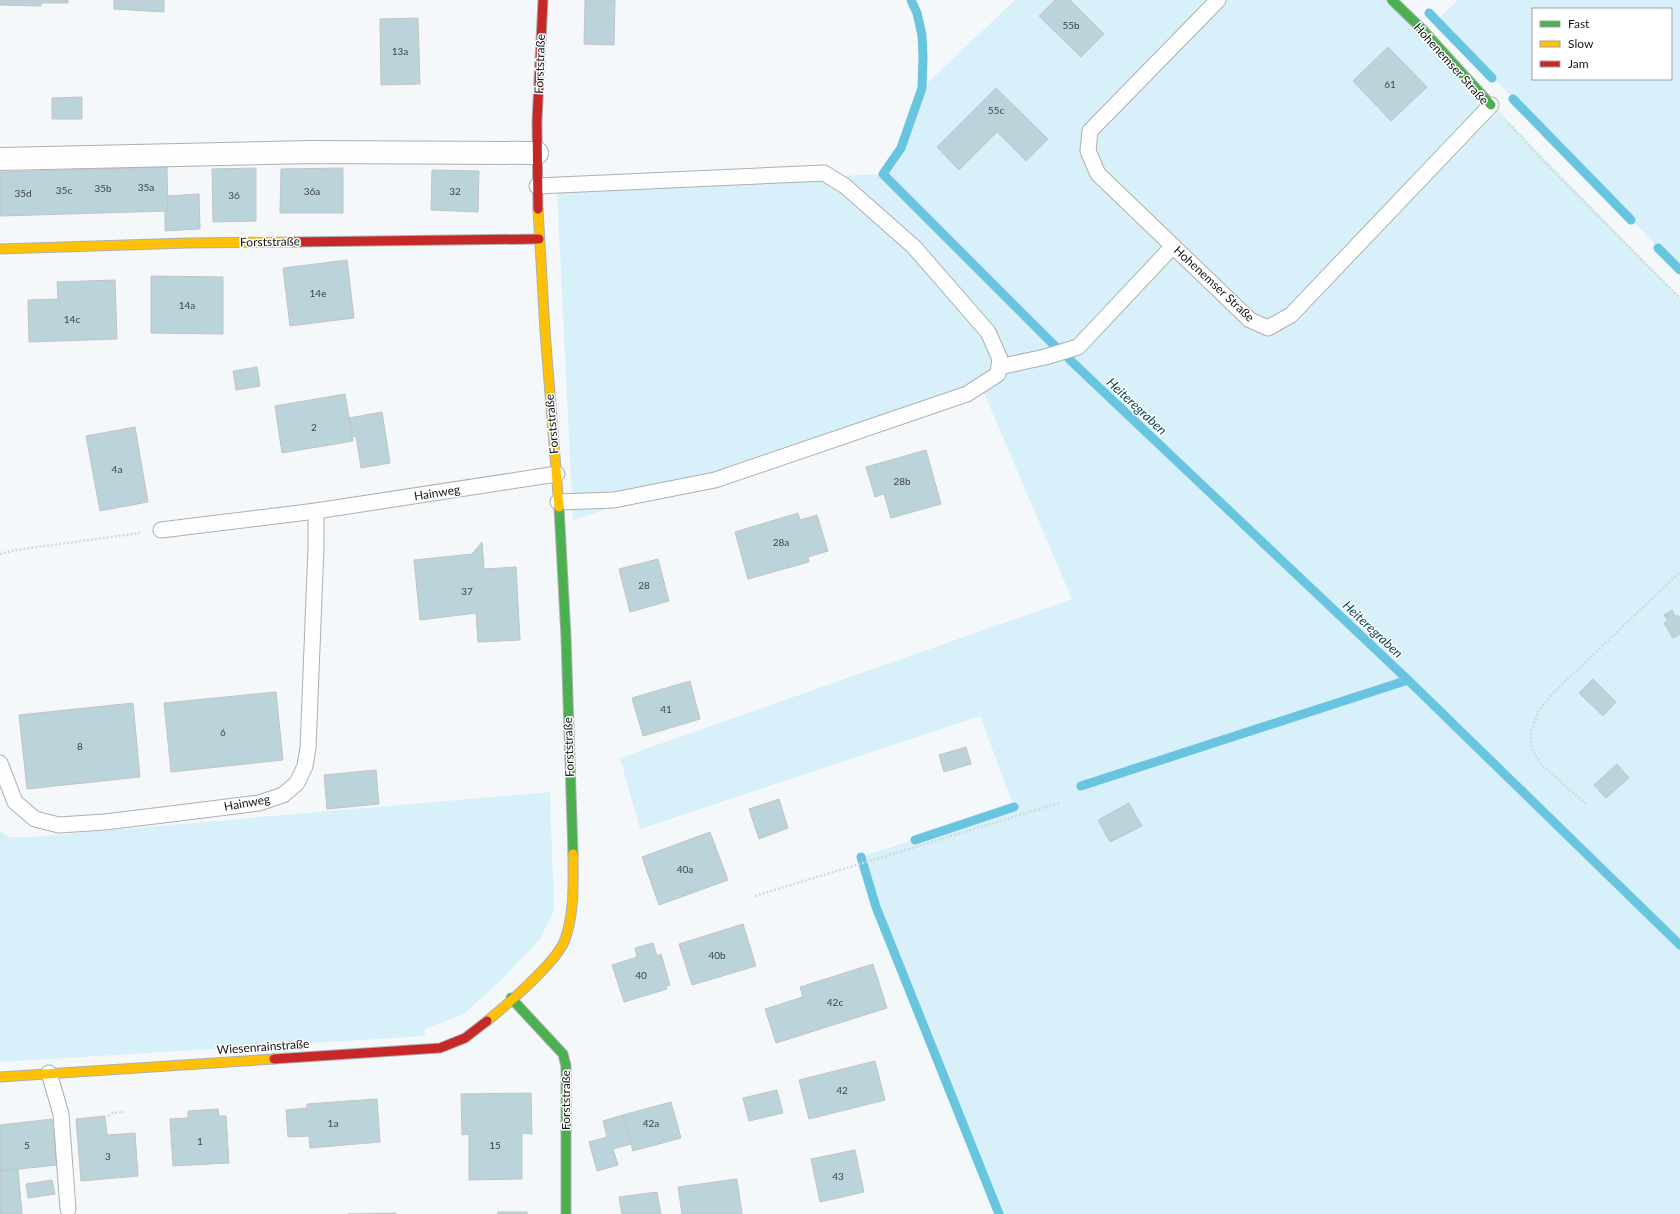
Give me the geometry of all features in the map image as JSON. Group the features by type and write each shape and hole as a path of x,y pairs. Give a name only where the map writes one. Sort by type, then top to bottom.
{"street":[{"name":"Forststraße","path":"543,0 536,153 537,186 545,339 557,474 564,600 573,871 572,910 563,944 554,956 511,998 563,1054 566,1066 566,1214"},
{"name":"Hohenemser Straße","path":"1392,0 1422,30 1491,105"},
{"path":"0,159 311,152 536,153"},
{"name":"Forststraße","path":"0,249 188,243 539,239"},
{"name":"Wiesenrainstraße","path":"0,1077 440,1048 455,1043 469,1035 511,998"}],"lane":[{"name":"Hohenemser Straße","path":"1218,0 1090,132 1088,151 1098,174 1250,320 1268,328 1290,315 1491,105"},
{"path":"537,186 824,173 845,186 914,247 988,332 1000,359 998,374 968,394 715,480 614,500 558,502"},
{"path":"999,368 1078,347 1173,246"},
{"name":"Hainweg","path":"161,530 316,511 557,474"},
{"name":"Hainweg","path":"0,763 15,802 35,819 59,825 105,822 259,803 284,795 297,783 305,766 308,748 316,547 316,511"},
{"path":"49,1073 61,1114 68,1209"}],"path":[{"path":"1491,105 1542,160 1680,298"},
{"path":"0,554 30,548 161,530"},
{"path":"1586,804 1542,765 1531,748 1531,733 1538,712 1554,693 1680,572"},
{"path":"755,896 1059,803"},
{"path":"108,1116 114,1113 124,1112"}],"shaded area":[{"path":"1015,0 1391,0 1680,298 1680,943 1580,847 1680,945 1680,1214 999,1214 876,907 861,857 1014,807 980,716 640,829 620,758 1072,599 981,386 573,520 557,190 883,174 901,148 922,88"},
{"path":"1458,0 1680,0 1680,270 1437,20"},
{"path":"550,792 554,911 540,939 501,980 464,1014 425,1029 425,1036 0,1062 0,831 9,837 30,837"}],"building":[{"path":"0,0 68,0 68,3 41,3 41,6 0,5"},
{"path":"114,0 164,0 164,12 114,9"},
{"path":"585,0 615,0 614,45 584,44"},
{"path":"1055,0 1070,0 1104,34 1081,57 1039,16"},
{"path":"418,18 420,84 381,85 380,19"},
{"path":"1388,47 1427,87 1391,121 1353,81"},
{"path":"996,88 1048,139 1026,161 997,132 959,170 937,147"},
{"path":"82,97 82,119 52,119 52,98"},
{"path":"167,167 168,211 0,216 0,172"},
{"path":"256,168 256,221 213,222 212,169"},
{"path":"343,168 343,213 280,213 281,169"},
{"path":"432,170 479,171 478,212 431,210"},
{"path":"199,194 200,229 165,231 165,211 168,211 167,196"},
{"path":"347,260 354,318 290,326 283,268"},
{"path":"151,276 223,277 223,334 151,333"},
{"path":"115,280 117,339 29,342 28,300 58,299 57,282"},
{"path":"257,367 260,386 236,390 233,371"},
{"path":"345,394 353,441 282,453 275,406"},
{"path":"382,412 390,463 361,468 356,436 352,437 349,418"},
{"path":"135,427 148,502 100,511 86,436"},
{"path":"926,450 941,504 891,518 884,494 875,497 866,467"},
{"path":"798,513 800,520 817,515 828,551 808,557 809,562 748,579 735,532"},
{"path":"482,542 484,569 516,567 520,640 478,642 476,613 420,620 414,560 472,554"},
{"path":"658,559 669,601 630,612 619,569"},
{"path":"1672,610 1676,617 1678,615 1680,618 1680,634 1673,638 1664,623 1668,621 1664,615"},
{"path":"1593,679 1616,702 1603,716 1579,693"},
{"path":"690,681 700,719 643,736 632,698"},
{"path":"276,692 283,760 171,772 164,703"},
{"path":"133,703 140,777 27,789 19,715"},
{"path":"966,747 971,764 944,772 939,755"},
{"path":"1617,764 1629,778 1606,798 1594,785"},
{"path":"376,770 379,804 327,809 324,775"},
{"path":"779,799 788,828 759,839 749,809"},
{"path":"1129,803 1142,826 1110,842 1098,820"},
{"path":"710,832 728,880 659,905 642,857"},
{"path":"743,924 756,966 692,985 679,944"},
{"path":"653,943 657,956 661,954 670,985 666,986 667,989 624,1002 612,965 637,957 635,948"},
{"path":"873,964 887,1008 776,1043 765,1009 803,997 800,987"},
{"path":"875,1061 885,1100 809,1119 799,1080"},
{"path":"777,1090 783,1113 749,1121 743,1098"},
{"path":"531,1093 532,1134 522,1133 522,1179 469,1180 469,1134 462,1135 461,1094"},
{"path":"377,1099 380,1142 310,1148 309,1136 288,1137 286,1110 307,1108 307,1104"},
{"path":"671,1102 681,1138 633,1151 623,1115"},
{"path":"218,1109 219,1116 226,1116 229,1163 173,1166 170,1119 188,1118 188,1111"},
{"path":"623,1115 631,1144 613,1149 618,1165 597,1171 589,1142 607,1137 603,1121"},
{"path":"105,1116 107,1135 135,1133 138,1176 81,1181 76,1119"},
{"path":"52,1119 57,1165 0,1171 0,1125"},
{"path":"855,1150 864,1192 820,1202 811,1159"},
{"path":"18,1169 22,1214 0,1214 0,1171"},
{"path":"737,1179 742,1214 682,1214 678,1187"},
{"path":"52,1180 55,1194 28,1198 26,1184"},
{"path":"657,1192 661,1214 622,1214 619,1197"},
{"path":"498,1212 527,1212 527,1214 498,1214"},
{"path":"396,1213 396,1214 348,1214"}],"waterway":[{"name":"Heiteregraben","path":"911,0 917,13 922,35 922,88 901,148 883,174 1059,350"},
{"path":"1429,13 1492,78"},
{"path":"1513,99 1631,220"},
{"path":"1658,248 1680,270"},
{"name":"Heiteregraben","path":"1069,359 1408,680 1081,786"},
{"path":"1408,680 1680,945"},
{"path":"915,840 1014,807"},
{"path":"861,857 876,907 999,1214"}],"traffic: fast":[{"path":"1392,0 1422,29 1491,105"},
{"path":"559,507 566,637 573,854"},
{"path":"511,998 563,1054 566,1066 566,1214"}],"traffic: slow":[{"path":"538,209 545,331 559,507"},
{"path":"0,249 188,243 294,242"},
{"path":"487,1021 541,972 559,951 564,942 568,931 572,909 573,854"},
{"path":"0,1077 274,1059"}],"traffic: jam":[{"path":"538,209 537,121 543,0"},
{"path":"294,242 539,239"},
{"path":"274,1059 440,1048 465,1038 487,1021"}]}
